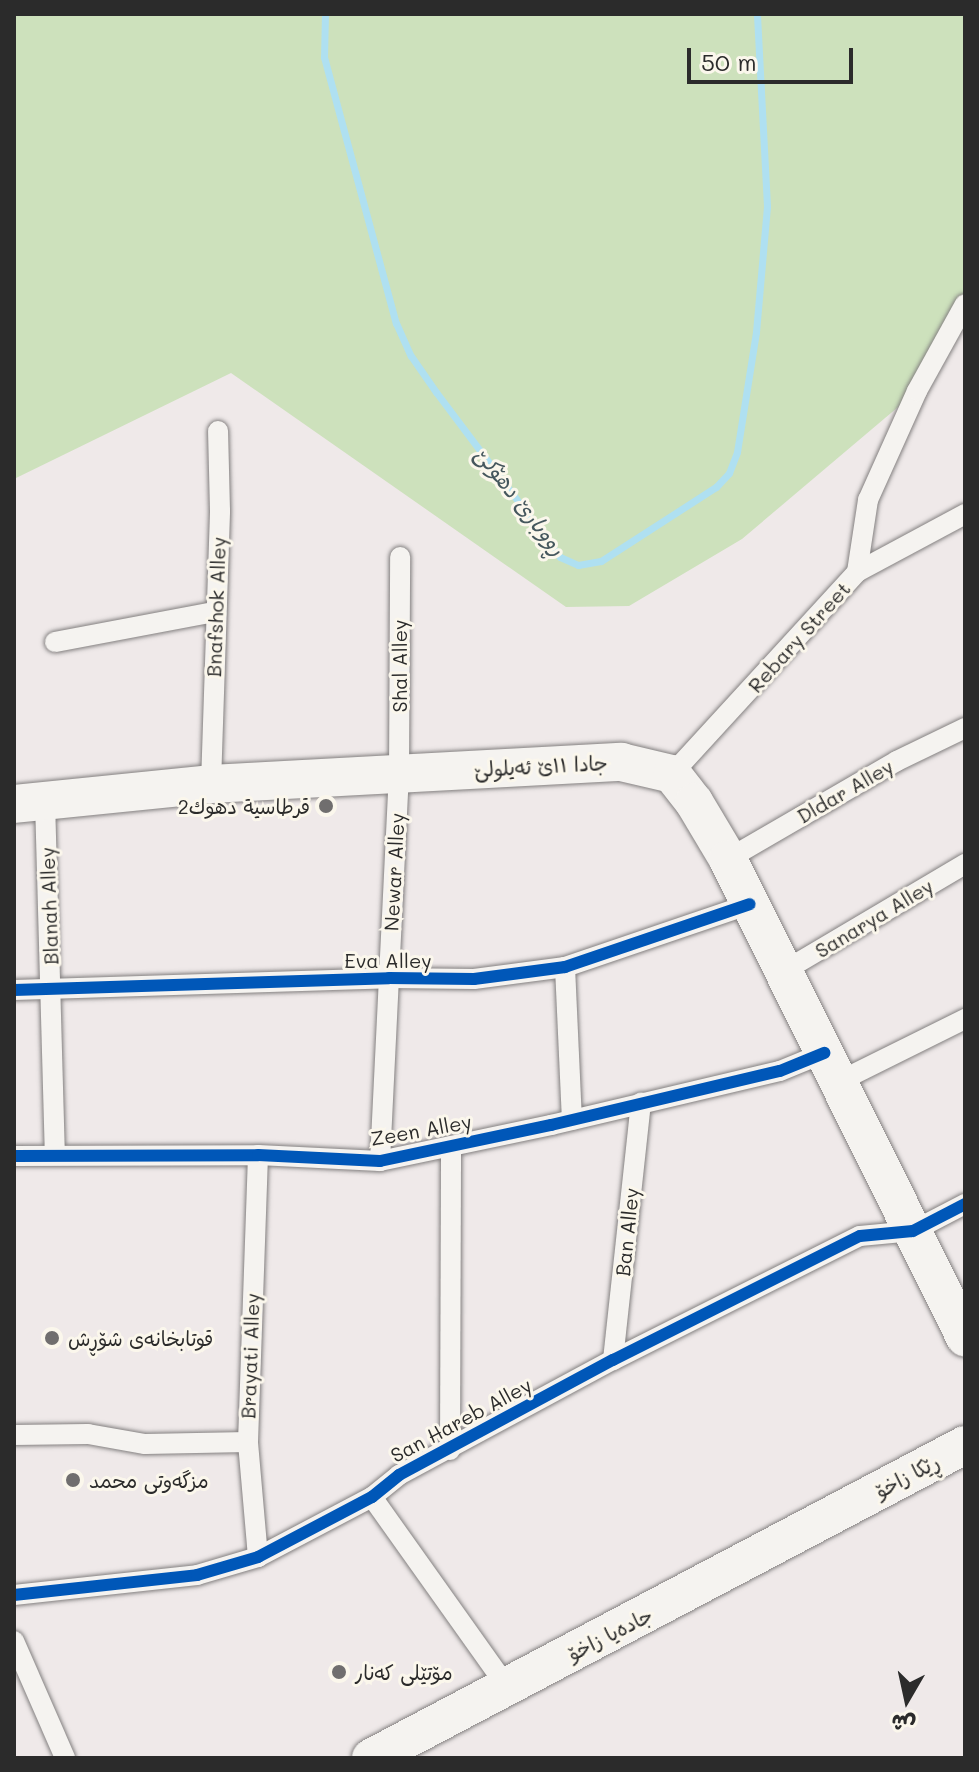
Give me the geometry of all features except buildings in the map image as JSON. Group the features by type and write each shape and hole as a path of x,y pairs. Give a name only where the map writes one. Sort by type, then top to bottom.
{"highway":[{"name":"جادا ١١ێ ئه‌یلولێ","path":"29,802 211,784 621,762 672,774"},
{"path":"672,774 694,802 728,859 965,1337"},
{"path":"945,1297 965,1369"},
{"path":"849,1507 859,1486 883,1465 965,1416"},
{"name":"ڕێکا زاخۆ","path":"849,1507 965,1445"},
{"name":"جادەیا زاخۆ","path":"371,1758 849,1507"}],"street":[{"name":"Rebary Street","path":"672,774 857,572 868,500 917,391 965,304"},
{"name":"Bnafshok Alley","path":"211,784 214,612 220,511 218,431"},
{"path":"857,572 965,514"},
{"name":"Shal Alley","path":"399,775 400,557"},
{"path":"55,642 214,612"},
{"name":"Dldar Alley","path":"728,859 897,761 965,728"},
{"name":"Newar Alley","path":"380,1161 399,775"},
{"name":"Blanah Alley","path":"29,802 53,990 55,1155"},
{"name":"Sanarya Alley","path":"784,971 965,864"},
{"name":"Eva Alley","path":"14,990 389,978 474,979 565,967 750,904"},
{"path":"565,967 572,1120"},
{"name":"Zeen Alley","path":"14,1156 258,1155 380,1161 780,1071 831,1068 965,1019"},
{"name":"Ban Alley","path":"613,1360 641,1103"},
{"path":"450,1450 451,1146"},
{"name":"Brayati Alley","path":"258,1155 248,1442 258,1557"},
{"path":"913,1231 965,1204"},
{"name":"San Hareb Alley","path":"14,1595 197,1575 258,1557 372,1497 399,1475 613,1360 860,1236 913,1231"},
{"path":"14,1435 88,1434 145,1444 248,1442"},
{"path":"372,1497 507,1687"},
{"path":"14,1641 65,1758"}],"green space":[{"path":"14,14 965,14 965,304 917,391 742,539 629,606 566,607 231,373 14,479"}],"waterway":[{"name":"ڕووبارێ دهۆكێ","path":"325,14 324,57 396,323 411,356 560,557 578,565 601,561 716,487 729,473 737,452 756,332 767,206 757,14"}],"cycle path":[{"path":"14,990 389,978 474,979 565,967 750,904"},
{"path":"14,1156 258,1155 380,1161 551,1125 780,1071 824,1053"},
{"path":"14,1595 197,1575 258,1557 372,1497 399,1475 613,1360 860,1236 913,1231 965,1204"}],"place":[{"name":"قرطاسية دهوك2","path":"326,806"},
{"name":"قوتابخانەی شۆڕش","path":"52,1338"},
{"name":"مزگەوتی محمد","path":"73,1480"},
{"name":"مۆتێلی کەنار","path":"339,1672"}]}
